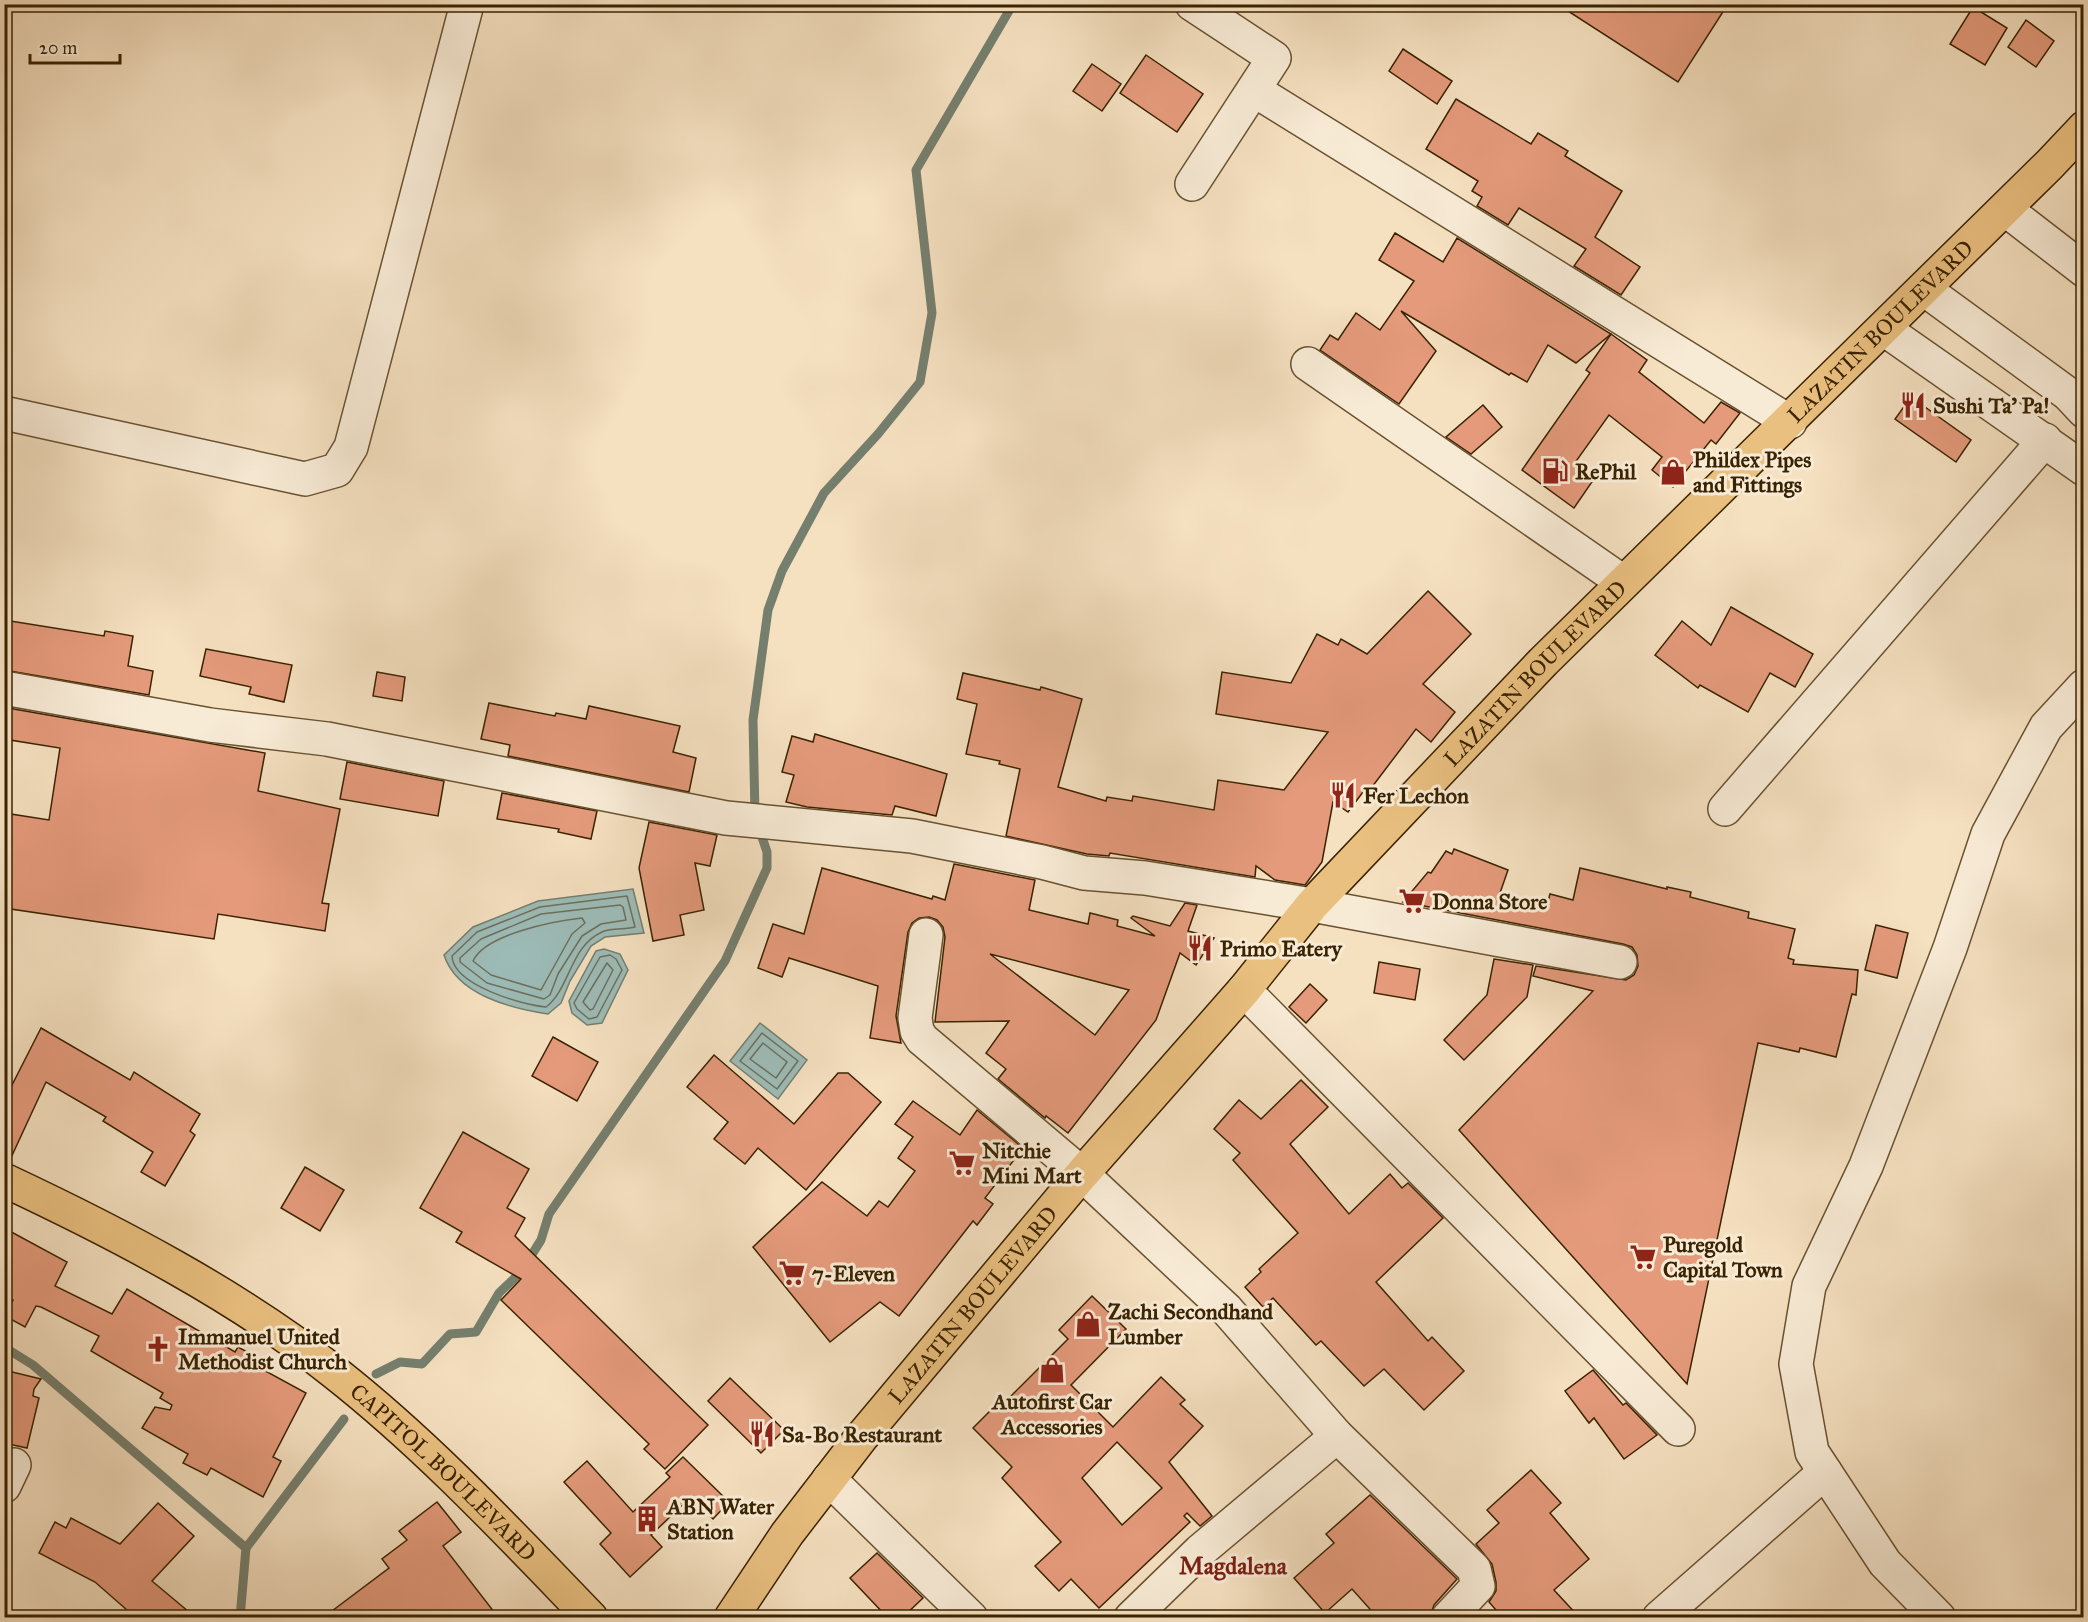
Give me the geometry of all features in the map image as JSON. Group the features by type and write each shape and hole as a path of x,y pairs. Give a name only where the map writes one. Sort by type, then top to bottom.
{"main road":[{"name":"LAZATIN BOULEVARD","path":"731,1617 786,1534 829,1479 1082,1174 1244,990 1312,905 1543,662 1790,422 2084,128"},
{"name":"CAPITOL BOULEVARD","path":"4,1180 194,1278 333,1371 397,1424 591,1617"}],"street":[{"path":"4,413 305,479 336,470 351,447 467,4"},
{"path":"1192,4 1274,58 1192,184"},
{"path":"1254,90 1790,422"},
{"path":"2005,209 2084,270"},
{"path":"1924,289 2068,394 2084,411"},
{"path":"1884,329 2084,469"},
{"path":"1308,364 1416,441 1623,582"},
{"path":"1725,809 2045,440"},
{"path":"1939,1617 1886,1563 1812,1452 1796,1364 1809,1286 1866,1166 1950,948 1988,834 2046,727 2084,686"},
{"path":"4,688 210,725 327,739 726,818 912,836 1042,862 1084,873 1145,878 1312,905 1620,962"},
{"path":"926,935 915,1018 919,1035 1082,1174 1227,1310 1337,1436 1474,1569 1478,1586 1448,1617"},
{"path":"1244,990 1678,1429"},
{"path":"1131,1617 1200,1551 1337,1436"},
{"path":"1659,1617 1825,1472"},
{"path":"829,1479 971,1617"}],"water":[{"path":"633,889 644,933 605,937 591,946 570,981 561,1003 548,1014 502,1003 473,990 460,980 444,955 473,927 538,901"},
{"path":"604,949 620,954 628,970 602,1023 587,1025 572,1013 569,1001 596,951"},
{"path":"760,1023 807,1060 778,1099 730,1061"}],"building":[{"path":"1557,4 1728,4 1678,82"},
{"path":"1973,7 2007,28 1985,65 1950,44"},
{"path":"2026,20 2054,41 2036,67 2008,47"},
{"path":"1403,49 1452,81 1437,104 1389,71"},
{"path":"1146,55 1203,94 1177,132 1120,93"},
{"path":"1092,64 1121,84 1102,111 1073,91"},
{"path":"1456,99 1531,144 1538,133 1568,151 1565,156 1622,191 1595,237 1640,267 1621,295 1574,266 1586,249 1519,208 1508,225 1477,206 1482,197 1472,191 1478,181 1426,149"},
{"path":"1395,233 1443,262 1457,238 1611,334 1576,363 1548,345 1527,382 1511,373 1509,375 1401,311 1436,351 1399,404 1320,350 1330,335 1338,340 1356,313 1380,330 1414,281 1379,260"},
{"path":"1611,334 1647,360 1639,372 1704,423 1721,402 1740,413 1716,444 1711,440 1673,487 1652,470 1662,457 1609,415 1574,464 1594,479 1574,508 1522,470 1590,373 1586,370"},
{"path":"1911,397 1971,440 1956,462 1895,419"},
{"path":"1483,405 1502,427 1471,454 1446,437"},
{"path":"1428,591 1471,634 1423,684 1455,712 1431,742 1416,729 1375,783 1365,794 1363,792 1348,812 1333,802 1322,862 1305,885 1275,880 1256,866 1255,877 1110,853 1109,856 1087,854 1006,836 1020,769 999,764 1000,761 966,754 977,704 957,699 963,673 1040,690 1041,687 1082,699 1058,787 1106,801 1107,797 1132,801 1133,796 1214,810 1218,780 1284,790 1328,732 1216,714 1222,672 1291,683 1317,634 1338,645 1341,639 1367,654"},
{"path":"1731,607 1813,654 1795,687 1770,673 1748,712 1700,685 1698,688 1655,655 1682,621 1711,645"},
{"path":"4,620 104,636 105,631 133,636 128,666 153,671 149,695 4,670"},
{"path":"206,649 292,665 284,702 249,694 251,687 200,676"},
{"path":"377,672 405,677 402,701 373,696"},
{"path":"489,703 555,716 556,713 586,719 589,706 680,726 673,752 696,758 689,792 508,756 510,745 481,739"},
{"path":"8,708 265,753 258,791 340,809 322,903 329,904 325,931 218,914 214,939 4,908 4,813 49,820 60,748 4,739"},
{"path":"815,734 947,774 936,816 895,806 892,815 807,807 786,802 794,775 782,772 792,736 813,742"},
{"path":"347,762 444,781 438,816 340,799"},
{"path":"502,793 597,811 591,839 558,832 559,829 497,819"},
{"path":"649,822 717,835 710,866 695,863 704,910 680,915 684,935 653,941 639,868"},
{"path":"1454,849 1508,870 1500,893 1547,905 1550,894 1573,900 1580,868 1667,889 1667,887 1691,892 1690,897 1749,912 1748,918 1795,929 1788,958 1794,960 1793,964 1858,970 1856,995 1852,994 1836,1057 1800,1048 1799,1052 1758,1043 1687,1384 1459,1130 1593,991 1533,976 1536,966 1626,980 1634,975 1638,966 1637,955 1632,947 1623,944 1403,902 1428,872 1431,873 1446,851 1452,854"},
{"path":"954,864 1035,880 1029,910 1088,924 1090,913 1118,920 1117,926 1155,936 1131,918 1133,916 1170,926 1185,903 1197,905 1188,931 1214,938 1196,965 1180,953 1156,1020 1068,1133 1046,1116 1045,1118 998,1079 1006,1069 986,1053 1009,1021 935,1022 945,937 943,927 937,920 929,917 919,918 912,923 908,932 896,1016 901,1043 870,1038 878,986 789,958 782,977 758,968 773,924 804,934 822,868 932,899 933,896 945,900","holes":["990,954 1129,990 1095,1035"]},
{"path":"1876,925 1908,933 1897,978 1865,970"},
{"path":"1494,959 1533,965 1527,997 1464,1060 1444,1040 1487,995"},
{"path":"1379,962 1420,969 1415,1000 1374,993"},
{"path":"1310,984 1327,1000 1306,1023 1289,1007"},
{"path":"41,1028 130,1080 134,1072 200,1114 190,1131 195,1135 165,1186 141,1172 153,1152 103,1121 106,1117 46,1082 9,1162 4,1162 4,1082 12,1085"},
{"path":"553,1037 598,1062 577,1101 532,1076"},
{"path":"714,1055 794,1124 838,1073 848,1073 881,1102 806,1190 758,1148 745,1164 714,1139 728,1122 687,1087"},
{"path":"1301,1080 1328,1107 1290,1144 1349,1214 1390,1174 1402,1188 1408,1183 1443,1218 1376,1282 1428,1341 1432,1337 1464,1371 1424,1410 1384,1369 1364,1386 1321,1341 1316,1345 1273,1298 1263,1307 1245,1287 1261,1272 1259,1269 1298,1233 1233,1160 1240,1153 1214,1129 1239,1100 1261,1119"},
{"path":"913,1101 960,1135 977,1110 1023,1148 985,1198 993,1204 977,1225 973,1221 899,1316 880,1302 830,1342 753,1247 822,1182 867,1216 879,1201 888,1207 915,1171 898,1158 913,1137 895,1124"},
{"path":"463,1132 529,1169 507,1208 525,1218 515,1236 708,1425 665,1469 644,1449 649,1444 501,1300 521,1279 456,1242 462,1232 420,1208"},
{"path":"305,1167 344,1190 320,1231 281,1208"},
{"path":"4,1228 67,1262 55,1286 112,1314 127,1289 235,1352 238,1347 262,1360 258,1367 306,1393 273,1457 281,1461 263,1497 211,1468 207,1475 183,1463 188,1454 142,1428 155,1407 170,1410 172,1405 160,1398 163,1393 91,1351 99,1336 41,1307 36,1306 25,1327 5,1316 13,1300 4,1295"},
{"path":"1092,1296 1126,1329 1071,1385 1113,1427 1161,1377 1185,1400 1180,1404 1203,1426 1169,1462 1212,1516 1200,1526 1187,1513 1184,1516 1190,1522 1099,1608 1071,1579 1059,1591 1035,1566 1061,1542 1002,1478 1012,1467 973,1428 1004,1397 1007,1400 1068,1339 1059,1330","holes":["1117,1442 1162,1488 1122,1525 1082,1478"]},
{"path":"4,1370 41,1379 34,1389 33,1396 39,1398 27,1448 4,1443"},
{"path":"1593,1370 1623,1405 1626,1403 1657,1435 1624,1459 1594,1418 1589,1423 1565,1391"},
{"path":"730,1378 784,1430 761,1453 708,1401"},
{"path":"683,1457 729,1502 713,1519 691,1497 651,1535 662,1547 630,1577 600,1544 611,1533 564,1482 587,1461 633,1512 670,1477 666,1473"},
{"path":"1531,1470 1561,1503 1550,1513 1589,1559 1554,1590 1579,1617 1502,1617 1489,1602 1496,1591 1492,1564 1476,1544 1499,1523 1487,1510"},
{"path":"1370,1495 1457,1579 1434,1605 1430,1617 1377,1617 1352,1589 1325,1613 1294,1578 1334,1543 1326,1534"},
{"path":"437,1502 461,1532 443,1546 498,1617 324,1617 389,1568 382,1559 407,1540 399,1531"},
{"path":"158,1503 194,1536 152,1581 195,1617 135,1617 95,1582 39,1553 55,1522 66,1528 71,1518 120,1544"},
{"path":"877,1553 923,1598 903,1617 887,1617 850,1578"}],"waterway":[{"path":"755,815 753,720 768,610 782,571 824,493 878,434 920,382 932,313 916,170 1013,4"},
{"path":"376,1374 400,1362 422,1364 450,1334 476,1332 499,1293 521,1272 541,1240 549,1214 725,961 767,868 767,852 759,828"},
{"path":"4,1347 33,1365 246,1548 240,1618"},
{"path":"246,1548 344,1419"}],"place":[{"name":"Sushi Ta' Pa!","path":"1913,405"},
{"name":"RePhil","path":"1555,471"},
{"name":"Phildex Pipes and Fittings","path":"1673,472"},
{"name":"Fer Lechon","path":"1343,795"},
{"name":"Donna Store","path":"1412,901"},
{"name":"Primo Eatery","path":"1200,948"},
{"name":"Nitchie Mini Mart","path":"962,1163"},
{"name":"Puregold Capital Town","path":"1643,1257"},
{"name":"7-Eleven","path":"792,1273"},
{"name":"Zachi Secondhand Lumber","path":"1088,1324"},
{"name":"Immanuel United Methodist Church","path":"158,1349"},
{"name":"Autofirst Car Accessories","path":"1052,1370"},
{"name":"Sa-Bo Restaurant","path":"762,1434"},
{"name":"ABN Water Station","path":"647,1519"}],"district":[{"name":"Magdalena","path":"1233,1566"}]}
